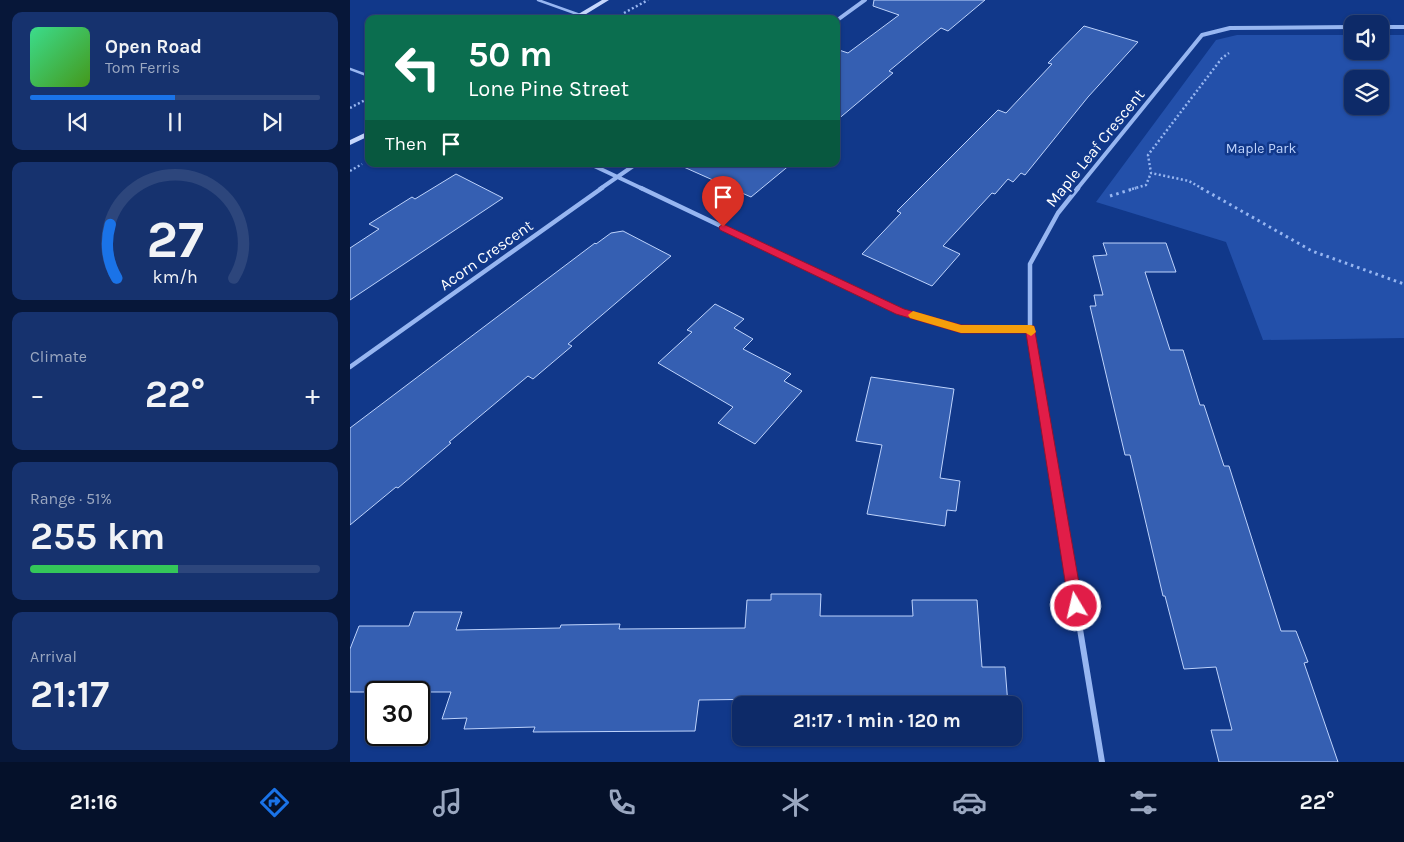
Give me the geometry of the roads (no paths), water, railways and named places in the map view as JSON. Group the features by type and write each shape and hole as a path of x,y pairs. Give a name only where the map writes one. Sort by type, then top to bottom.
{"main road":[{"path":"580,15 606,0"},
{"path":"350,143 365,135"}],"street":[{"path":"840,18 865,0"},
{"name":"Maple Leaf Crescent","path":"1102,762 1030,329 1030,264 1058,213 1202,36 1230,28 1344,27"},
{"path":"1389,27 1404,27"},
{"path":"596,167 900,311 961,329 1030,329"},
{"name":"Acorn Crescent","path":"350,367 632,167"}],"lane":[{"path":"538,0 572,15"},
{"path":"350,69 365,75"}],"park label":[{"name":"Maple Park","path":"1261,148"}]}
